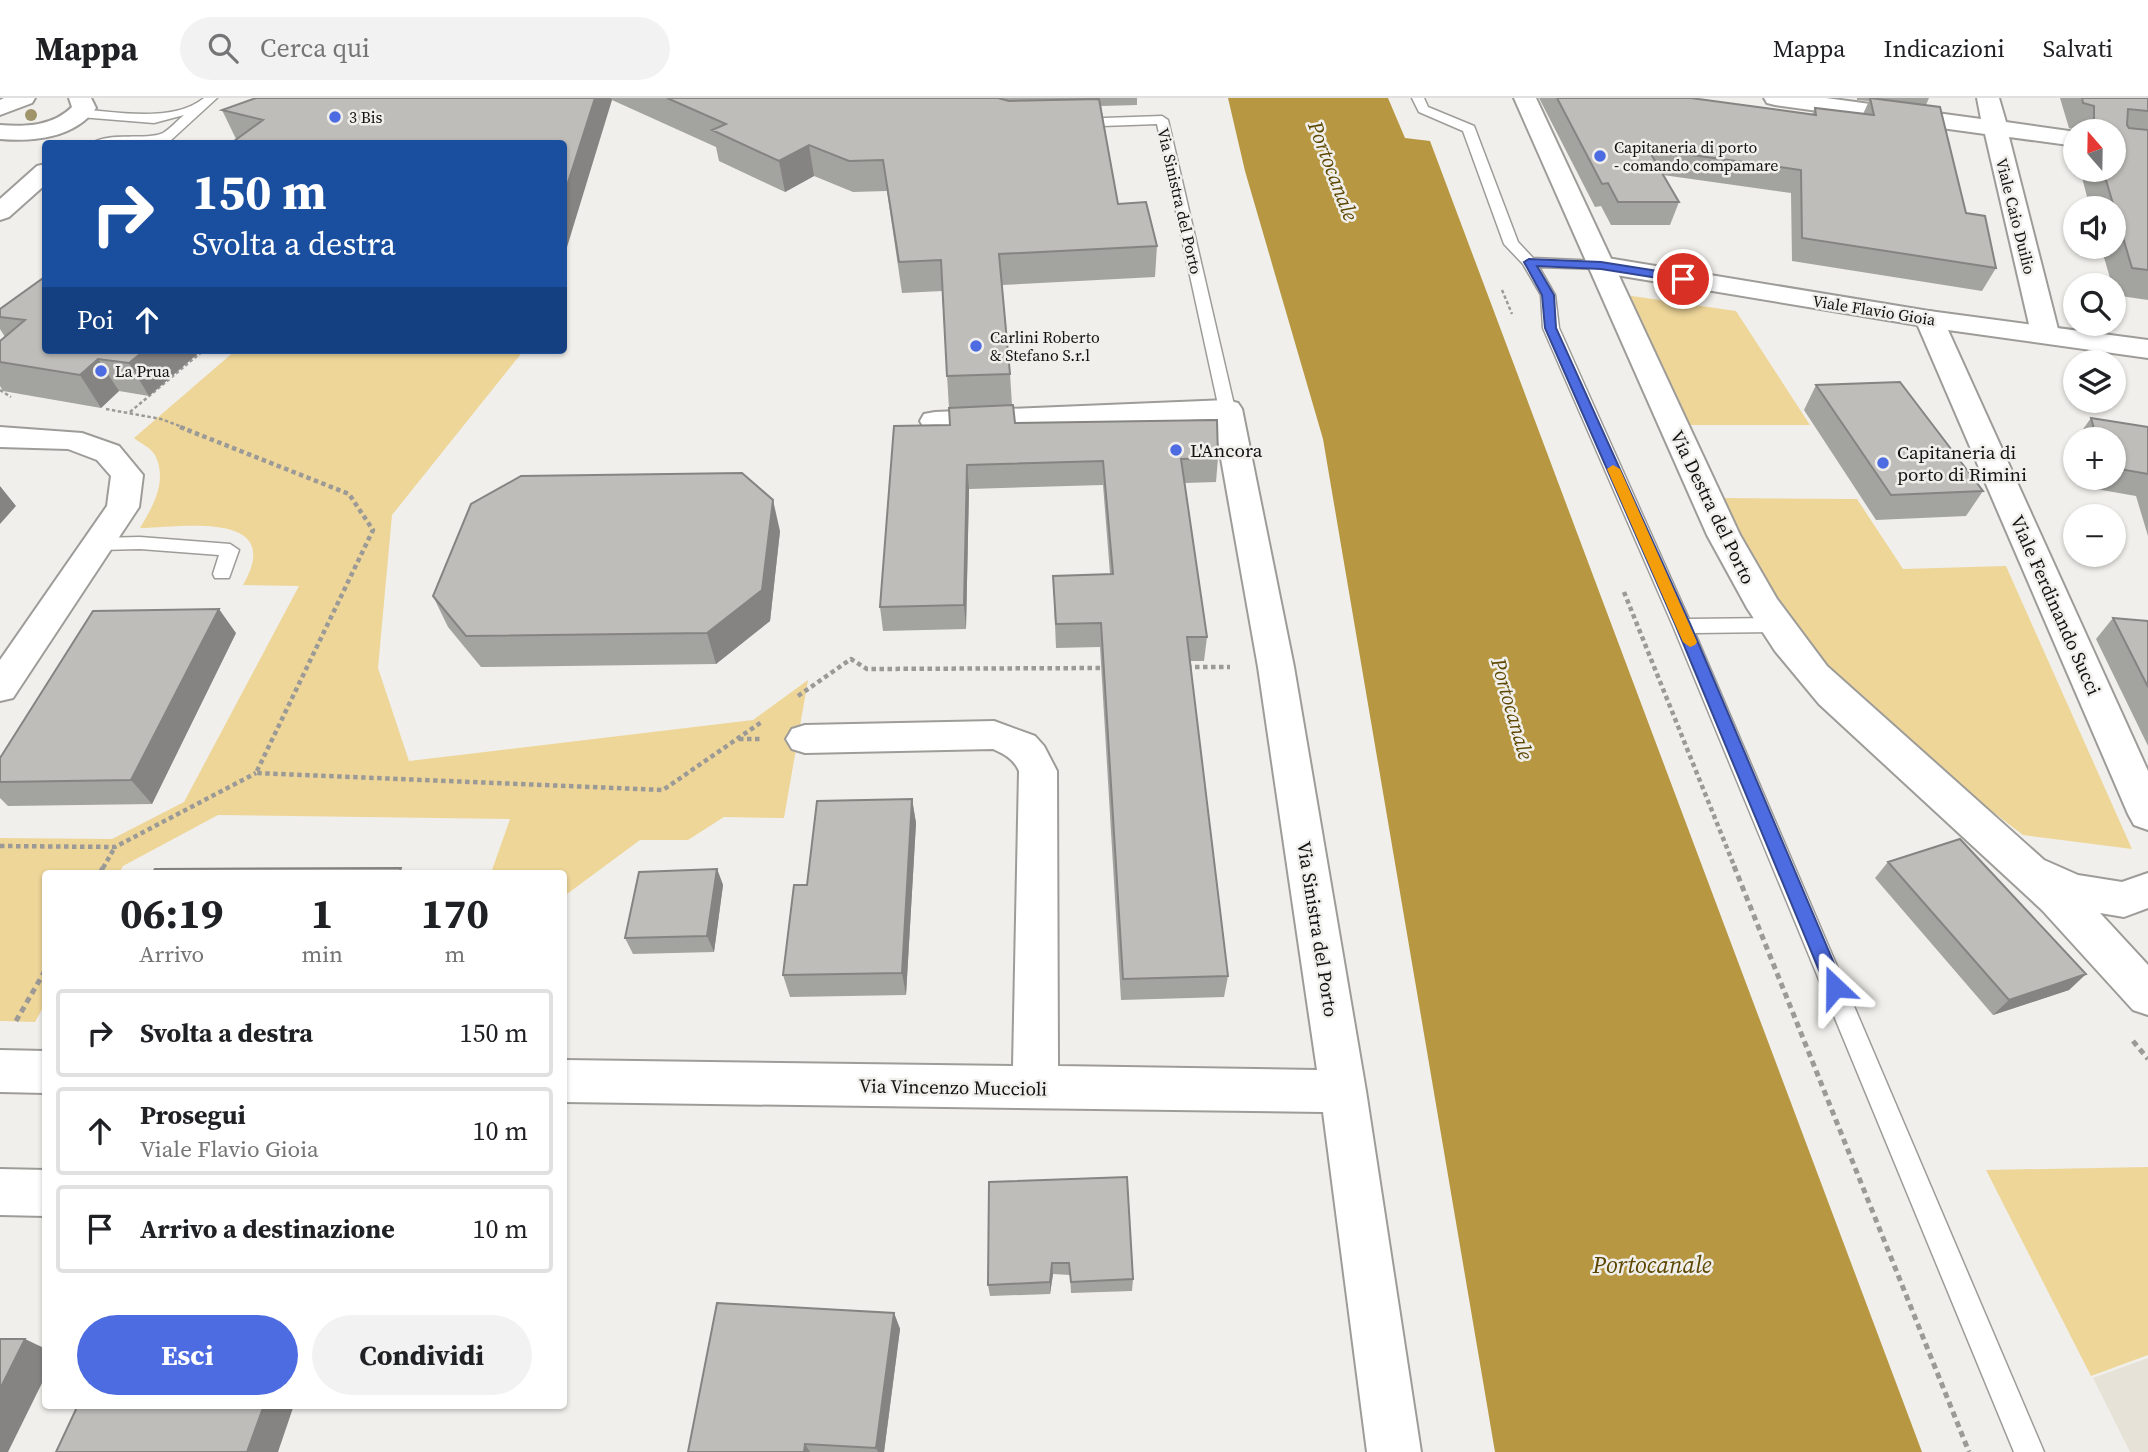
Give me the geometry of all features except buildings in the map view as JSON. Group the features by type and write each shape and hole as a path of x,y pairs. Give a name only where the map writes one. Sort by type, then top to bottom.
{"street":[{"path":"5,133 40,131 116,98"},
{"name":"Via Destra del Porto","path":"1524,98 1736,564 1774,625 1816,677 2026,868 2115,955 2148,996"},
{"path":"1775,98 2063,137"},
{"name":"Viale Caio Duilio","path":"1988,98 2045,333"},
{"path":"5,133 33,139 42,147"},
{"path":"0,212 42,175"},
{"name":"Viale Flavio Gioia","path":"1601,265 1929,319 2148,349"},
{"name":"Viale Ferdinando Succi","path":"1929,319 2148,814"},
{"path":"935,421 1227,409"},
{"name":"Via Sinistra del Porto","path":"1227,409 1276,667 1343,1091 1394,1452"},
{"path":"0,437 71,440 108,453 127,475 123,507 4,676"},
{"path":"805,739 994,735 1014,742 1030,753 1038,771 1035,1088"},
{"path":"2026,868 2071,891 2124,900 2148,890"},
{"path":"0,1071 42,1072"},
{"name":"Via Vincenzo Muccioli","path":"567,1081 1343,1091"},
{"path":"0,1192 42,1193"}],"lane":[{"path":"1418,98 1423,109 1469,129 1511,244 1529,262 1548,295 1550,328 1683,626 2029,1452"},
{"path":"77,117 157,119 181,114 206,102"},
{"path":"125,140 165,138 206,102"},
{"path":"77,117 134,129 179,126"},
{"name":"Via Sinistra del Porto","path":"1066,123 1162,120 1227,409"},
{"path":"1529,262 1601,265"},
{"path":"99,544 141,543 230,550 222,574"},
{"path":"1683,626 1774,625"}],"path":[{"path":"1499,281 1514,319"},
{"path":"130,412 199,354"},
{"path":"0,390 9,397 23,398"},
{"path":"103,408 160,419 349,494 373,530 256,773"},
{"path":"1622,587 1969,1452"},
{"path":"794,699 851,659 867,669 1113,668"},
{"path":"1181,667 1276,667"},
{"path":"0,846 115,847 256,773 663,790 771,715"},
{"path":"102,870 115,847"},
{"path":"13,1027 42,976"}],"shaded area":[{"path":"1625,295 1736,311 1810,425 1686,425"},
{"path":"231,354 521,354 392,515 378,668 409,761 753,720 808,680 784,818 724,817 688,840 640,840 567,894 567,870 492,870 510,819 218,815 123,866 121,870 42,870 42,1009 35,1022 0,1021 0,838 112,839 184,802 299,586 243,585 253,561 251,544 241,534 224,528 203,526 140,528 154,502 160,474 153,452 134,438"},
{"path":"1722,498 1857,499 1903,569 2006,566 2132,849 2023,835 1920,756 1855,695 1806,641 1757,570"},
{"path":"2148,1167 2148,1355 2091,1376 1986,1170"},
{"path":"2148,1358 2148,1452 2130,1452 2093,1378"}],"water":[{"name":"Portocanale","path":"1228,98 1388,98 1405,138 1430,141 1922,1452 1495,1452 1323,439 1245,171"}],"slow traffic":[{"path":"1613,469 1690,642"}],"place":[{"name":"3 Bis","path":"335,117"},
{"name":"Capitaneria di porto - comando compamare","path":"1600,156"},
{"name":"Carlini Roberto & Stefano S.r.l","path":"976,346"},
{"name":"La Prua","path":"101,371"},
{"name":"L'Ancora","path":"1176,450"},
{"name":"Capitaneria di porto di Rimini","path":"1883,463"}],"route":[{"path":"1683,279 1601,265 1529,262 1548,295 1550,328 1683,626 1835,987"}]}
